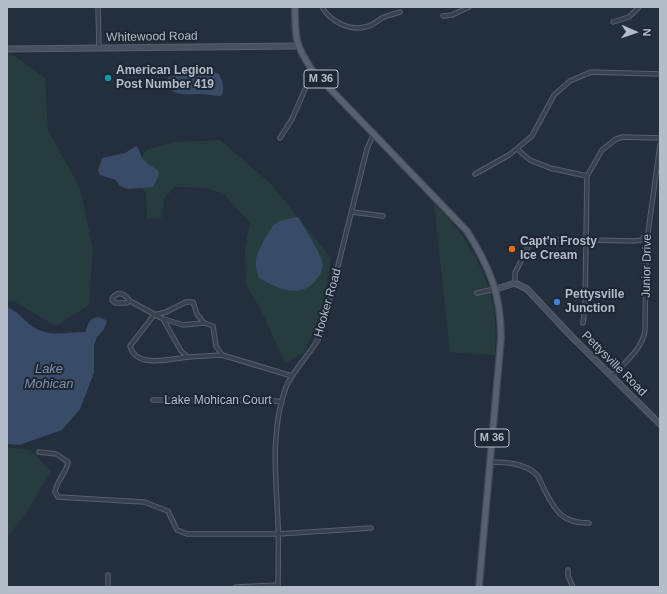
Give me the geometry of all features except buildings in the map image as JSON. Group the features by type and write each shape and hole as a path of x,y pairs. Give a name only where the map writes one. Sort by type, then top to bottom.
{"main road":[{"name":"M 36","path":"295,7 297,46 313,71 467,231 481,255 496,289 500,306 501,338 479,587"}],"street":[{"path":"98,7 99,48"},
{"path":"322,7 335,21 360,28 377,23 384,17 400,12"},
{"path":"443,16 452,15 469,7"},
{"path":"613,22 629,17 639,7"},
{"name":"Whitewood Road","path":"7,49 297,46"},
{"path":"280,138 292,119 313,71"},
{"path":"475,174 518,149 532,136 554,95 570,81 591,72 660,74"},
{"name":"Hooker Road","path":"278,586 278,534 275,458 282,402 292,376 313,349 322,334 367,148 374,133"},
{"path":"583,322 585,306 587,176 602,150 616,139 623,137 660,138"},
{"name":"Junior Drive","path":"612,376 636,352 644,339 646,314 647,235 660,145"},
{"path":"518,149 530,160 550,168 587,176"},
{"path":"352,212 383,216"},
{"path":"477,293 515,283 515,273 532,241 541,239 634,241 641,240 647,235"},
{"name":"Pettysville Road","path":"515,283 527,288 660,424"},
{"path":"130,301 163,319 183,325 204,323 213,326 216,346 222,354"},
{"path":"204,323 199,318 192,301 182,303 166,312 154,315 130,344 134,353 142,359 148,361 222,354 292,376"},
{"path":"163,319 181,351 188,357"},
{"name":"Lake Mohican Court","path":"153,400 268,400 282,402"},
{"path":"39,452 56,454 68,462 67,467 56,484 55,492 58,497 144,502 168,511 177,530 187,534 278,534 371,528"},
{"path":"490,462 513,464 527,468 537,476 555,510 563,518 576,523 589,523"},
{"path":"568,570 568,576 573,587"},
{"path":"108,575 108,587"},
{"path":"236,587 278,586"}],"green space":[{"path":"7,55 13,55 45,78 48,130 80,188 93,250 89,305 56,326 15,302 7,301"},
{"path":"220,140 271,184 331,258 323,307 305,352 285,363 261,310 246,285 245,249 250,223 223,193 205,188 174,187 164,199 162,217 147,219 146,193 130,176 146,150 174,142"},
{"path":"434,204 457,229 475,256 482,270 488,286 495,318 495,355 450,352"},
{"path":"7,447 31,450 51,472 27,511 7,538"}],"water":[{"path":"206,69 219,74 223,88 221,96 175,93 168,86 166,81 169,77"},
{"path":"136,146 143,159 159,172 153,187 128,189 120,186 116,180 100,175 98,171 102,158 125,153"},
{"path":"298,217 317,249 323,266 319,277 310,286 303,290 296,291 281,288 259,278 256,267 256,259 264,240 275,224 282,220"},
{"name":"Lake Mohican","path":"7,307 38,330 58,334 86,332 88,324 95,317 103,318 107,321 94,345 94,373 80,409 62,430 19,445 7,444"}],"place":[{"name":"American Legion Post Number 419","path":"108,78"},
{"name":"Capt'n Frosty Ice Cream","path":"512,249"},
{"name":"Pettysville Junction","path":"557,302"}]}
